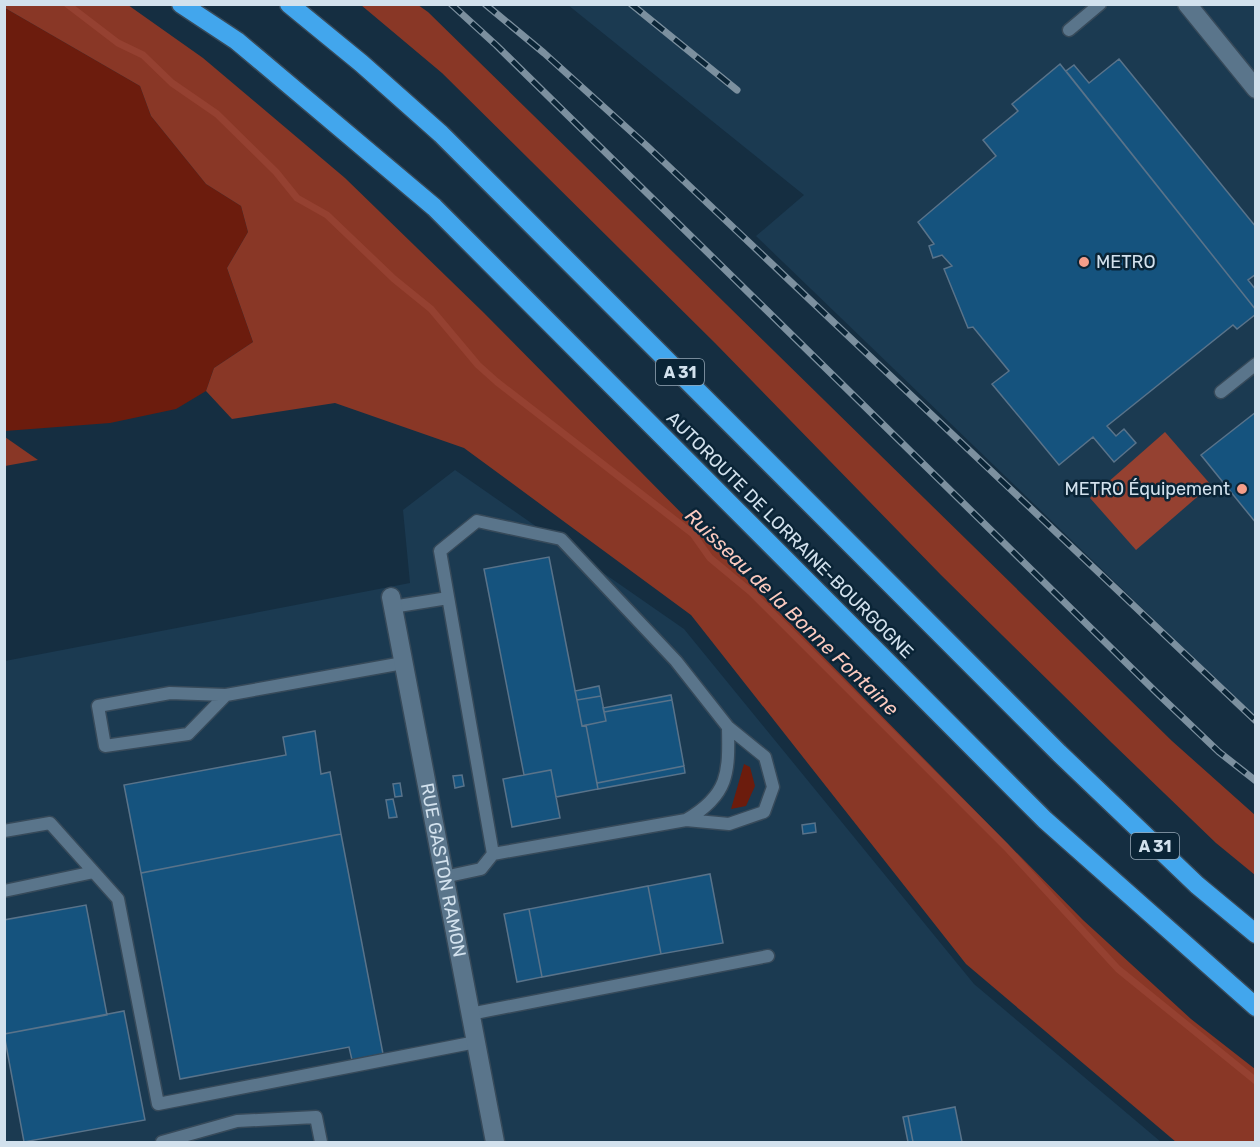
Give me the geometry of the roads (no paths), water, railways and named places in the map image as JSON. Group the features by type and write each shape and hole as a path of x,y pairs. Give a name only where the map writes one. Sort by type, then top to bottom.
{"highway":[{"name":"AUTOROUTE DE LORRAINE-BOURGOGNE","path":"181,4 237,41 434,207 1045,820 1256,1007"},
{"name":"AUTOROUTE DE LORRAINE-BOURGOGNE","path":"289,4 361,63 441,134 1059,753 1197,885 1256,934"}],"street":[{"path":"1187,4 1256,89"},
{"name":"RUE GASTON RAMON","path":"392,602 495,1143"}],"lane":[{"path":"1069,30 1100,4"},
{"path":"1221,392 1256,364"},
{"path":"444,877 481,869 493,854 686,820 729,824 764,812 773,787 765,757 728,727 676,661 561,539 477,521 440,551 493,854"},
{"path":"392,602 448,598"},
{"path":"226,695 188,734 105,746 98,706 171,693 226,695 403,663"},
{"path":"686,820 709,807 724,785 729,752 728,727"},
{"path":"4,831 50,823 118,899 158,1104 476,1042"},
{"path":"4,891 94,872"},
{"path":"470,1014 768,956"},
{"path":"162,1143 237,1121 316,1117 321,1143"}],"waterway":[{"name":"Ruisseau de la Bonne Fontaine","path":"67,4 118,43 143,55 172,83 217,114 276,172 297,198 327,215 394,279 431,309 478,365 497,382 693,534 710,558 751,592 1006,847 1118,969 1256,1081"}],"railway":[{"path":"451,4 496,45 1157,693 1219,752 1256,781"},
{"path":"485,4 544,53 647,146 1256,721"},
{"path":"631,4 737,90"}],"place":[{"name":"METRO","path":"1084,262"},
{"name":"METRO Équipement","path":"1242,489"}]}
